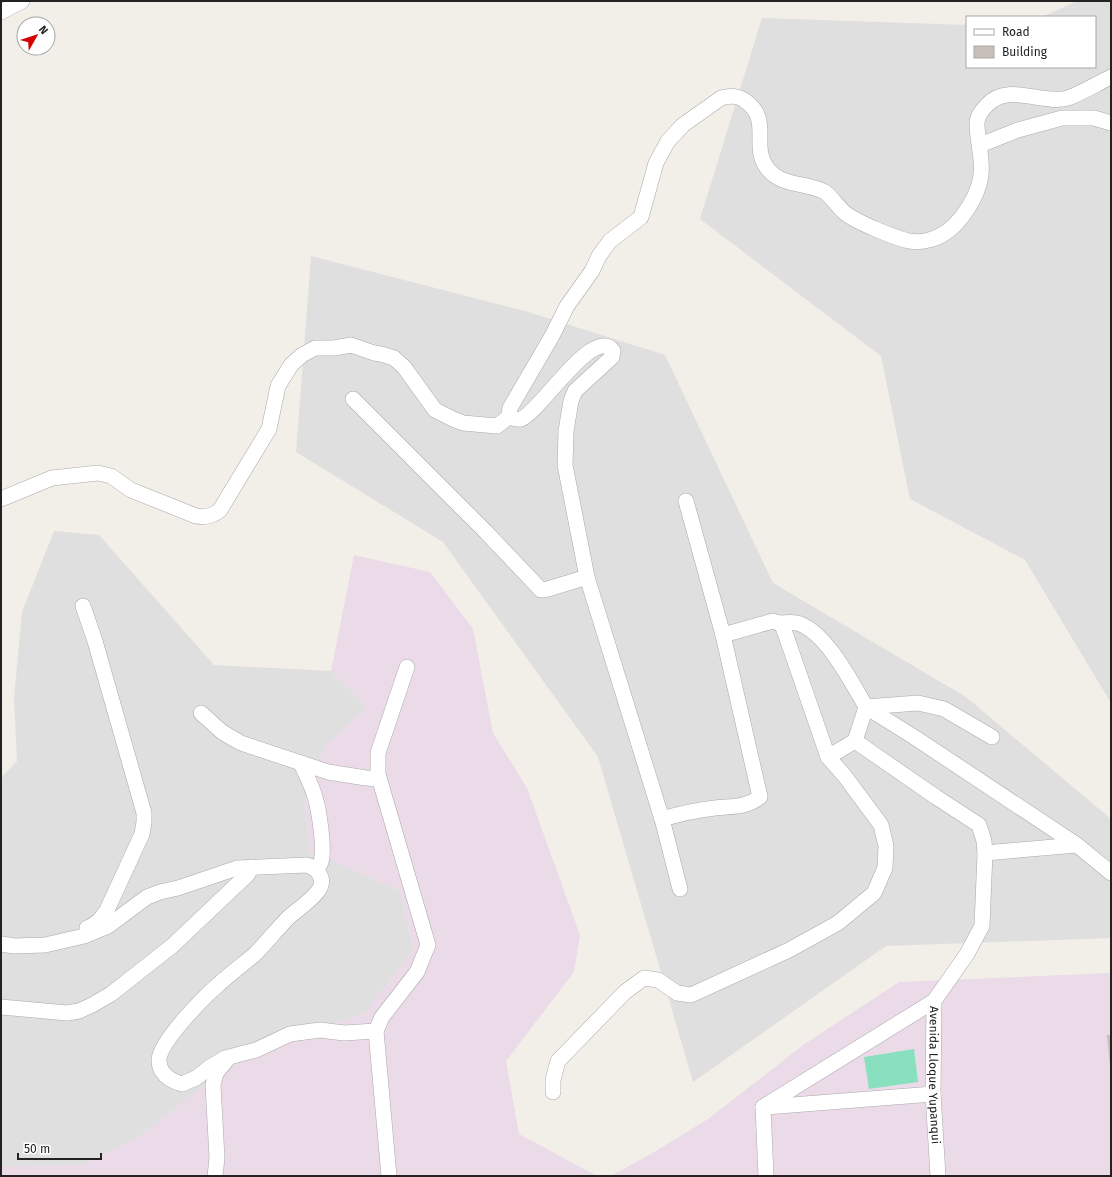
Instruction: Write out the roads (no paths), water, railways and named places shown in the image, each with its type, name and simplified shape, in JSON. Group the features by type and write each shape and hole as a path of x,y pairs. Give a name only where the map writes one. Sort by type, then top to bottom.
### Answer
{"street":[{"path":"1,12 22,1"},
{"path":"510,416 510,408 552,336 567,306 592,271 599,256 610,241 641,217 656,163 665,144 683,125 721,98 727,96 737,97 746,101 755,109 759,119 762,157 764,163 772,173 790,183 809,186 826,192 839,207 854,220 907,240 924,241 938,237 952,228 972,201 980,182 980,145 977,122 985,106 999,96 1015,94 1044,99 1068,98 1111,77"},
{"path":"980,145 1018,130 1062,118 1094,118 1111,123"},
{"path":"1,499 52,478 98,473 111,476 131,490 196,516 212,516 220,510 269,429 278,386 291,364 302,355 316,348 334,348 351,345 394,358 404,367 427,401 435,410 462,423 497,426 510,416"},
{"path":"510,416 519,420 525,417 587,352 601,346 612,349 614,354 612,357 575,391 571,401 566,431 566,465 587,577 662,820 680,889"},
{"path":"353,399 486,532 541,590 587,577"},
{"path":"662,820 682,813 716,808 738,807 753,802 760,797 723,635 686,501"},
{"path":"58,943 68,935 94,925 101,919 107,910 142,834 144,822 144,813 95,641 83,606"},
{"path":"723,635 773,621 779,623 800,623 814,632 833,652 866,707 1077,845 1111,872"},
{"path":"554,1092 553,1080 558,1061 625,992 640,980 644,978 658,980 677,993 691,995 789,950 838,923 874,893 885,868 886,846 881,825 844,775 828,757 782,627 779,623"},
{"path":"389,1176 376,1031 382,1017 416,972 428,946 379,778 378,753 407,668"},
{"path":"866,707 918,703 944,709 992,737"},
{"path":"828,757 855,741 866,707"},
{"path":"201,713 213,725 231,738 241,743 328,772 366,778 379,778"},
{"name":"Avenida Lloque Yupanqui","path":"855,741 979,825 984,841 985,853 982,926 968,954 934,1001 933,1094 938,1176"},
{"path":"301,763 316,798 319,815 323,849 319,866 316,869"},
{"path":"985,853 1077,845"},
{"path":"1,944 30,946 58,943 84,936 108,926 147,897 237,868 308,865 319,872 322,881 317,893 288,918 254,954 219,983 184,1020 172,1035 159,1058 161,1068 166,1077 182,1084 196,1078 219,1061 231,1056 256,1050 282,1037 299,1032 320,1030 344,1033 376,1031"},
{"path":"1,1007 67,1013 85,1008 98,1002 111,994 172,946 248,874 251,867"},
{"path":"763,1107 934,1001"},
{"path":"216,1176 217,1158 213,1085 216,1073 231,1056"},
{"path":"763,1107 933,1094"},
{"path":"763,1107 766,1176"}]}
